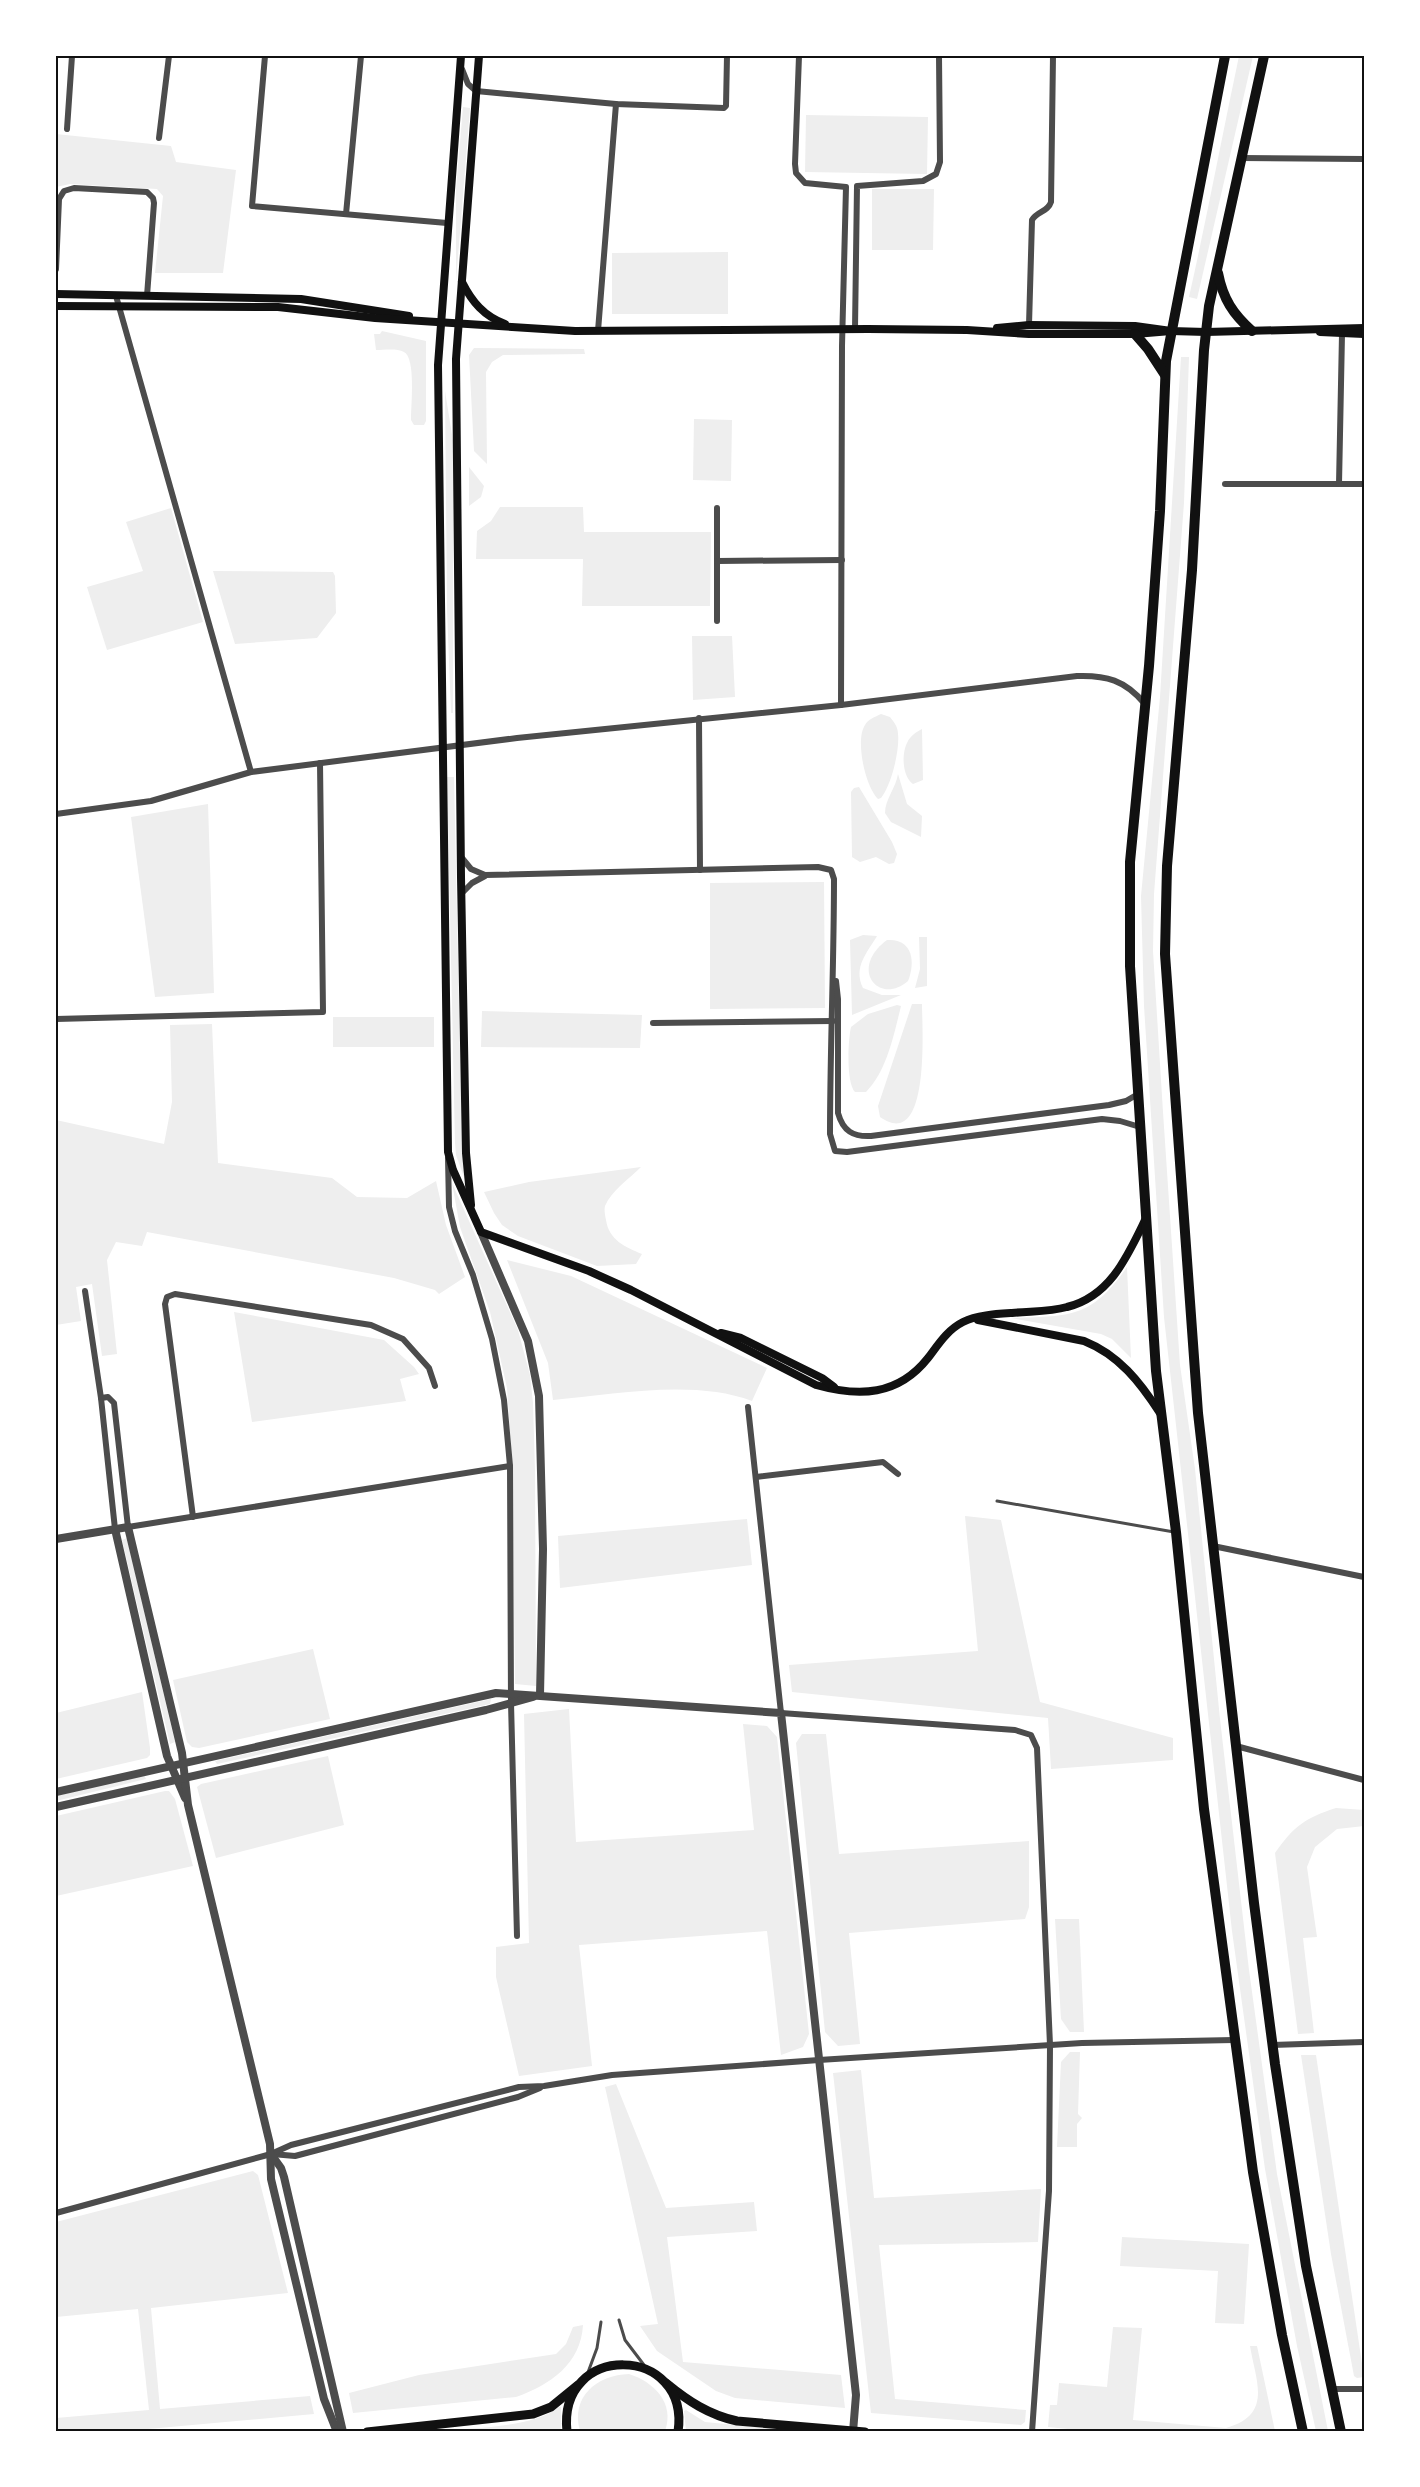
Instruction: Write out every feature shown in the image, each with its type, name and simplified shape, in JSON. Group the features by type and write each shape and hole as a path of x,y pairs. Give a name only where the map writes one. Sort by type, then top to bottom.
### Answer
{"highway":[{"path":"1224,56 1171,331 1165,376 1160,511 1130,862 1129,916 1156,1371 1176,1532 1204,1809 1253,2172 1282,2335 1303,2432"},
{"path":"1264,56 1217,268 1206,332 1192,570 1167,866 1165,954 1190,1331 1235,1746 1272,2045 1306,2266 1341,2432"},
{"path":"1217,268 1226,302 1232,312 1252,331"},
{"path":"1135,334 1148,349 1165,376"}],"main road":[{"path":"472,1211 466,1153 459,746 458,323 479,56"},
{"path":"461,59 439,322 438,365 448,1152 453,1170 481,1232 589,1271 714,1331 816,1385 842,1392 872,1391 902,1382 923,1364 950,1331 972,1318 1052,1310 1089,1299 1111,1280 1129,1253 1146,1218"},
{"path":"461,281 474,303 485,314 517,328"},
{"path":"56,294 301,299 375,309 439,322"},
{"path":"56,306 278,307 375,318 598,331 855,329 967,330 1029,334 1135,334 1171,331"},
{"path":"967,330 1029,325 1135,326 1171,331 1206,332 1365,328"},
{"path":"1302,330 1365,334"},
{"path":"972,1318 1084,1341 1100,1347 1126,1368 1162,1416"},
{"path":"714,1331 741,1338 783,1354 842,1392"},
{"path":"770,1362 783,1354"},
{"path":"367,2432 533,2414 551,2407 586,2376 609,2365 622,2364 647,2369 697,2406 722,2418 866,2432"},
{"path":"666,2383 677,2405 678,2432"},
{"path":"567,2432 566,2412 578,2385"}],"street":[{"path":"67,129 72,56"},
{"path":"159,138 169,56"},
{"path":"265,56 252,206 447,223"},
{"path":"346,214 361,56"},
{"path":"461,59 468,84 476,91 616,104 726,106 727,56"},
{"path":"799,56 796,172 806,183 846,187 841,705"},
{"path":"855,329 857,186 923,181 936,174 940,162 939,56"},
{"path":"1029,325 1032,220 1036,214 1047,209 1051,202 1053,56"},
{"path":"598,331 616,104"},
{"path":"1241,158 1365,159"},
{"path":"56,269 59,199 64,191 74,188 147,192 153,198 147,296"},
{"path":"845,272 856,272"},
{"path":"116,296 251,772"},
{"path":"1339,484 1342,334"},
{"path":"1225,484 1365,484"},
{"path":"717,508 717,621"},
{"path":"717,561 842,560"},
{"path":"56,814 151,801 251,772 699,718 841,705 1077,676 1099,675 1119,681 1136,693 1145,704"},
{"path":"699,718 699,870"},
{"path":"56,1019 323,1012 320,763"},
{"path":"461,857 471,869 485,876"},
{"path":"462,893 472,883 485,876 818,867 831,870 834,879 834,1021 830,1134 835,1151 847,1152 1077,1122 1112,1120 1141,1127"},
{"path":"834,1021 838,1113 848,1132 854,1135 871,1136 1115,1104 1139,1094"},
{"path":"653,1023 834,1021"},
{"path":"1076,1109 1077,1122"},
{"path":"448,1152 449,1207 455,1231 473,1275 495,1349 504,1400 510,1466 510,1693 517,1936"},
{"path":"481,1232 528,1341 539,1396 543,1548 540,1695"},
{"path":"85,1291 101,1398 115,1529 150,1687 171,1765 181,1777"},
{"path":"193,1517 165,1304 167,1297 175,1294 371,1325 403,1340 429,1368 435,1386"},
{"path":"101,1398 108,1397 114,1403 128,1527 183,1763 181,1777 271,2154 271,2180 324,2399 337,2432"},
{"path":"748,1407 856,2395 853,2431"},
{"path":"756,1478 884,1462 898,1474"},
{"path":"56,1539 510,1466"},
{"path":"1213,1546 1365,1577"},
{"path":"56,1792 496,1693 1015,1731 1031,1735 1037,1748 1050,2045 1047,2234 1032,2432"},
{"path":"56,1807 540,1695"},
{"path":"1235,1746 1365,1780"},
{"path":"56,2212 271,2154 291,2145 519,2087 544,2086 612,2075 819,2060 1050,2045 1234,2040"},
{"path":"1272,2045 1365,2042"},
{"path":"271,2154 295,2156 518,2097 544,2086"},
{"path":"271,2154 281,2168 284,2177 337,2396 343,2432"},
{"path":"1331,2389 1365,2389"}],"lane":[{"path":"997,1501 1176,1532"},
{"path":"619,2320 631,2350 647,2369"},
{"path":"586,2376 597,2348 601,2322"}],"shaded area":[{"path":"1239,56 1253,56 1197,299 1189,297"},
{"path":"463,107 470,108 456,282 456,189"},
{"path":"806,115 928,117 927,174 805,172"},
{"path":"56,134 171,146 176,162 236,170 223,273 155,273 163,196 157,189 70,184 56,187"},
{"path":"872,189 934,189 933,250 872,250"},
{"path":"728,252 728,314 612,314 612,253"},
{"path":"382,331 426,341 426,421 424,425 414,425 411,420 411,372 408,356 398,350 376,350 374,334 380,334"},
{"path":"474,348 584,349 585,354 503,355 492,362 486,372 487,464 474,451 469,355"},
{"path":"1181,357 1189,357 1184,503 1154,894 1153,951 1180,1365 1195,1469 1220,1719 1249,1970 1277,2174 1328,2431 1316,2431 1297,2346 1265,2169 1232,1931 1164,1317 1144,1006 1141,896 1160,697"},
{"path":"445,391 453,441 453,713 451,713 447,609"},
{"path":"694,419 732,420 731,481 693,480"},
{"path":"469,467 484,486 481,497 469,506"},
{"path":"500,507 583,507 584,532 711,532 710,606 582,606 583,559 476,559 477,531 491,521"},
{"path":"171,508 203,622 107,650 87,587 143,571 126,522"},
{"path":"213,571 333,572 336,613 317,638 235,644"},
{"path":"692,636 732,636 735,697 693,700"},
{"path":"881,714 890,717 894,723 898,741 891,777 885,792 878,799 873,793 866,774 861,741 866,723"},
{"path":"922,729 923,780 913,784 906,775 904,755 910,738"},
{"path":"898,774 907,804 922,816 921,837 891,822 885,813"},
{"path":"447,777 454,777 462,1145 465,1180 456,1155 455,1143"},
{"path":"859,787 892,842 897,854 894,863 889,864 876,857 860,862 852,857 851,792 854,788"},
{"path":"208,804 214,993 155,997 131,817"},
{"path":"824,882 825,1008 710,1009 710,883"},
{"path":"863,935 877,936 860,967 860,980 863,988 882,995 901,995 852,1015 850,940"},
{"path":"919,937 927,937 927,986 915,988 920,969"},
{"path":"887,940 902,943 910,952 912,966 908,981 897,988 878,987 872,981 869,972 870,962 876,951"},
{"path":"912,1004 922,1004 923,1036 920,1082 916,1103 908,1118 896,1123 880,1117 878,1106"},
{"path":"897,1005 901,1006 896,1028 879,1074 866,1092 855,1092 849,1071 851,1027 868,1014"},
{"path":"482,1011 642,1015 640,1048 481,1047"},
{"path":"333,1017 434,1017 434,1047 333,1047"},
{"path":"212,1024 218,1163 332,1178 357,1197 407,1198 436,1181 446,1225 465,1277 439,1294 435,1290 394,1278 147,1232 142,1246 116,1242 107,1260 117,1354 102,1356 92,1284 76,1287 81,1321 56,1325 56,1120 164,1144 172,1102 170,1025"},
{"path":"641,1167 621,1185 605,1206 605,1216 610,1233 624,1245 642,1254 636,1264 597,1266 518,1236 502,1225 484,1192 529,1182"},
{"path":"452,1183 518,1330 530,1375 535,1470 536,1686 515,1684 512,1462 507,1388 490,1312 460,1227"},
{"path":"507,1260 571,1276 767,1368 752,1401 730,1394 680,1389 553,1400 548,1363"},
{"path":"1127,1267 1131,1358 1112,1339 1101,1334 1011,1318 1064,1315 1078,1311 1102,1297"},
{"path":"234,1312 384,1340 419,1374 400,1379 406,1401 252,1422"},
{"path":"965,1516 1001,1520 1040,1702 1173,1738 1173,1760 1051,1769 1048,1718 792,1692 789,1665 978,1651"},
{"path":"747,1519 752,1565 560,1588 558,1536"},
{"path":"127,1538 175,1742 170,1744 122,1540"},
{"path":"313,1649 330,1719 199,1748 192,1747 187,1742 173,1680"},
{"path":"142,1692 150,1755 147,1758 56,1779 56,1713"},
{"path":"491,1699 490,1704 217,1764 215,1761"},
{"path":"569,1709 576,1842 754,1830 743,1724 767,1726 777,1737 809,2034 803,2047 781,2055 767,1931 579,1945 592,2066 519,2076 496,1977 496,1947 529,1943 524,1714"},
{"path":"802,1734 826,1734 839,1854 1029,1841 1029,1907 1025,1919 849,1933 860,2044 838,2046 825,2032 796,1743"},
{"path":"328,1756 344,1825 216,1858 197,1787 201,1784"},
{"path":"144,1775 146,1779 56,1801 56,1796"},
{"path":"169,1791 175,1799 193,1866 56,1896 56,1816"},
{"path":"1336,1808 1364,1810 1364,1826 1337,1829 1315,1847 1307,1867 1317,1937 1303,1938 1314,2033 1298,2034 1275,1853 1301,1824 1316,1815"},
{"path":"1055,1919 1079,1919 1084,2032 1070,2032 1061,2019"},
{"path":"1070,2052 1080,2052 1078,2114 1082,2118 1077,2124 1077,2147 1057,2147 1061,2062"},
{"path":"1301,2055 1316,2055 1364,2377 1354,2376 1331,2254"},
{"path":"861,2070 874,2198 1041,2189 1038,2242 879,2245 895,2399 1026,2410 1025,2422 1021,2425 871,2413 833,2073"},
{"path":"616,2084 666,2208 754,2202 757,2231 667,2237 683,2362 841,2375 845,2408 735,2398 716,2391 657,2351 640,2326 658,2324 605,2087"},
{"path":"253,2171 258,2175 288,2293 151,2308 160,2409 310,2396 314,2414 126,2431 56,2431 56,2418 149,2410 138,2309 56,2317 56,2222"},
{"path":"1122,2237 1249,2244 1244,2324 1215,2323 1218,2271 1120,2266"},
{"path":"583,2325 576,2351 562,2371 541,2386 516,2397 353,2413 349,2393 419,2375 556,2354 566,2344 573,2327"},
{"path":"1113,2327 1142,2328 1133,2420 1226,2428 1241,2422 1256,2406 1257,2384 1250,2346 1257,2346 1275,2431 1098,2432 1048,2427 1050,2405 1057,2405 1059,2383 1107,2387"},
{"path":"629,2374 647,2382 660,2395 667,2411 665,2431 580,2431 579,2408 589,2390 606,2379"},
{"path":"561,2407 561,2431 526,2429 439,2431 518,2423 548,2414"},
{"path":"686,2410 705,2422 799,2431 686,2431 684,2411"}]}
